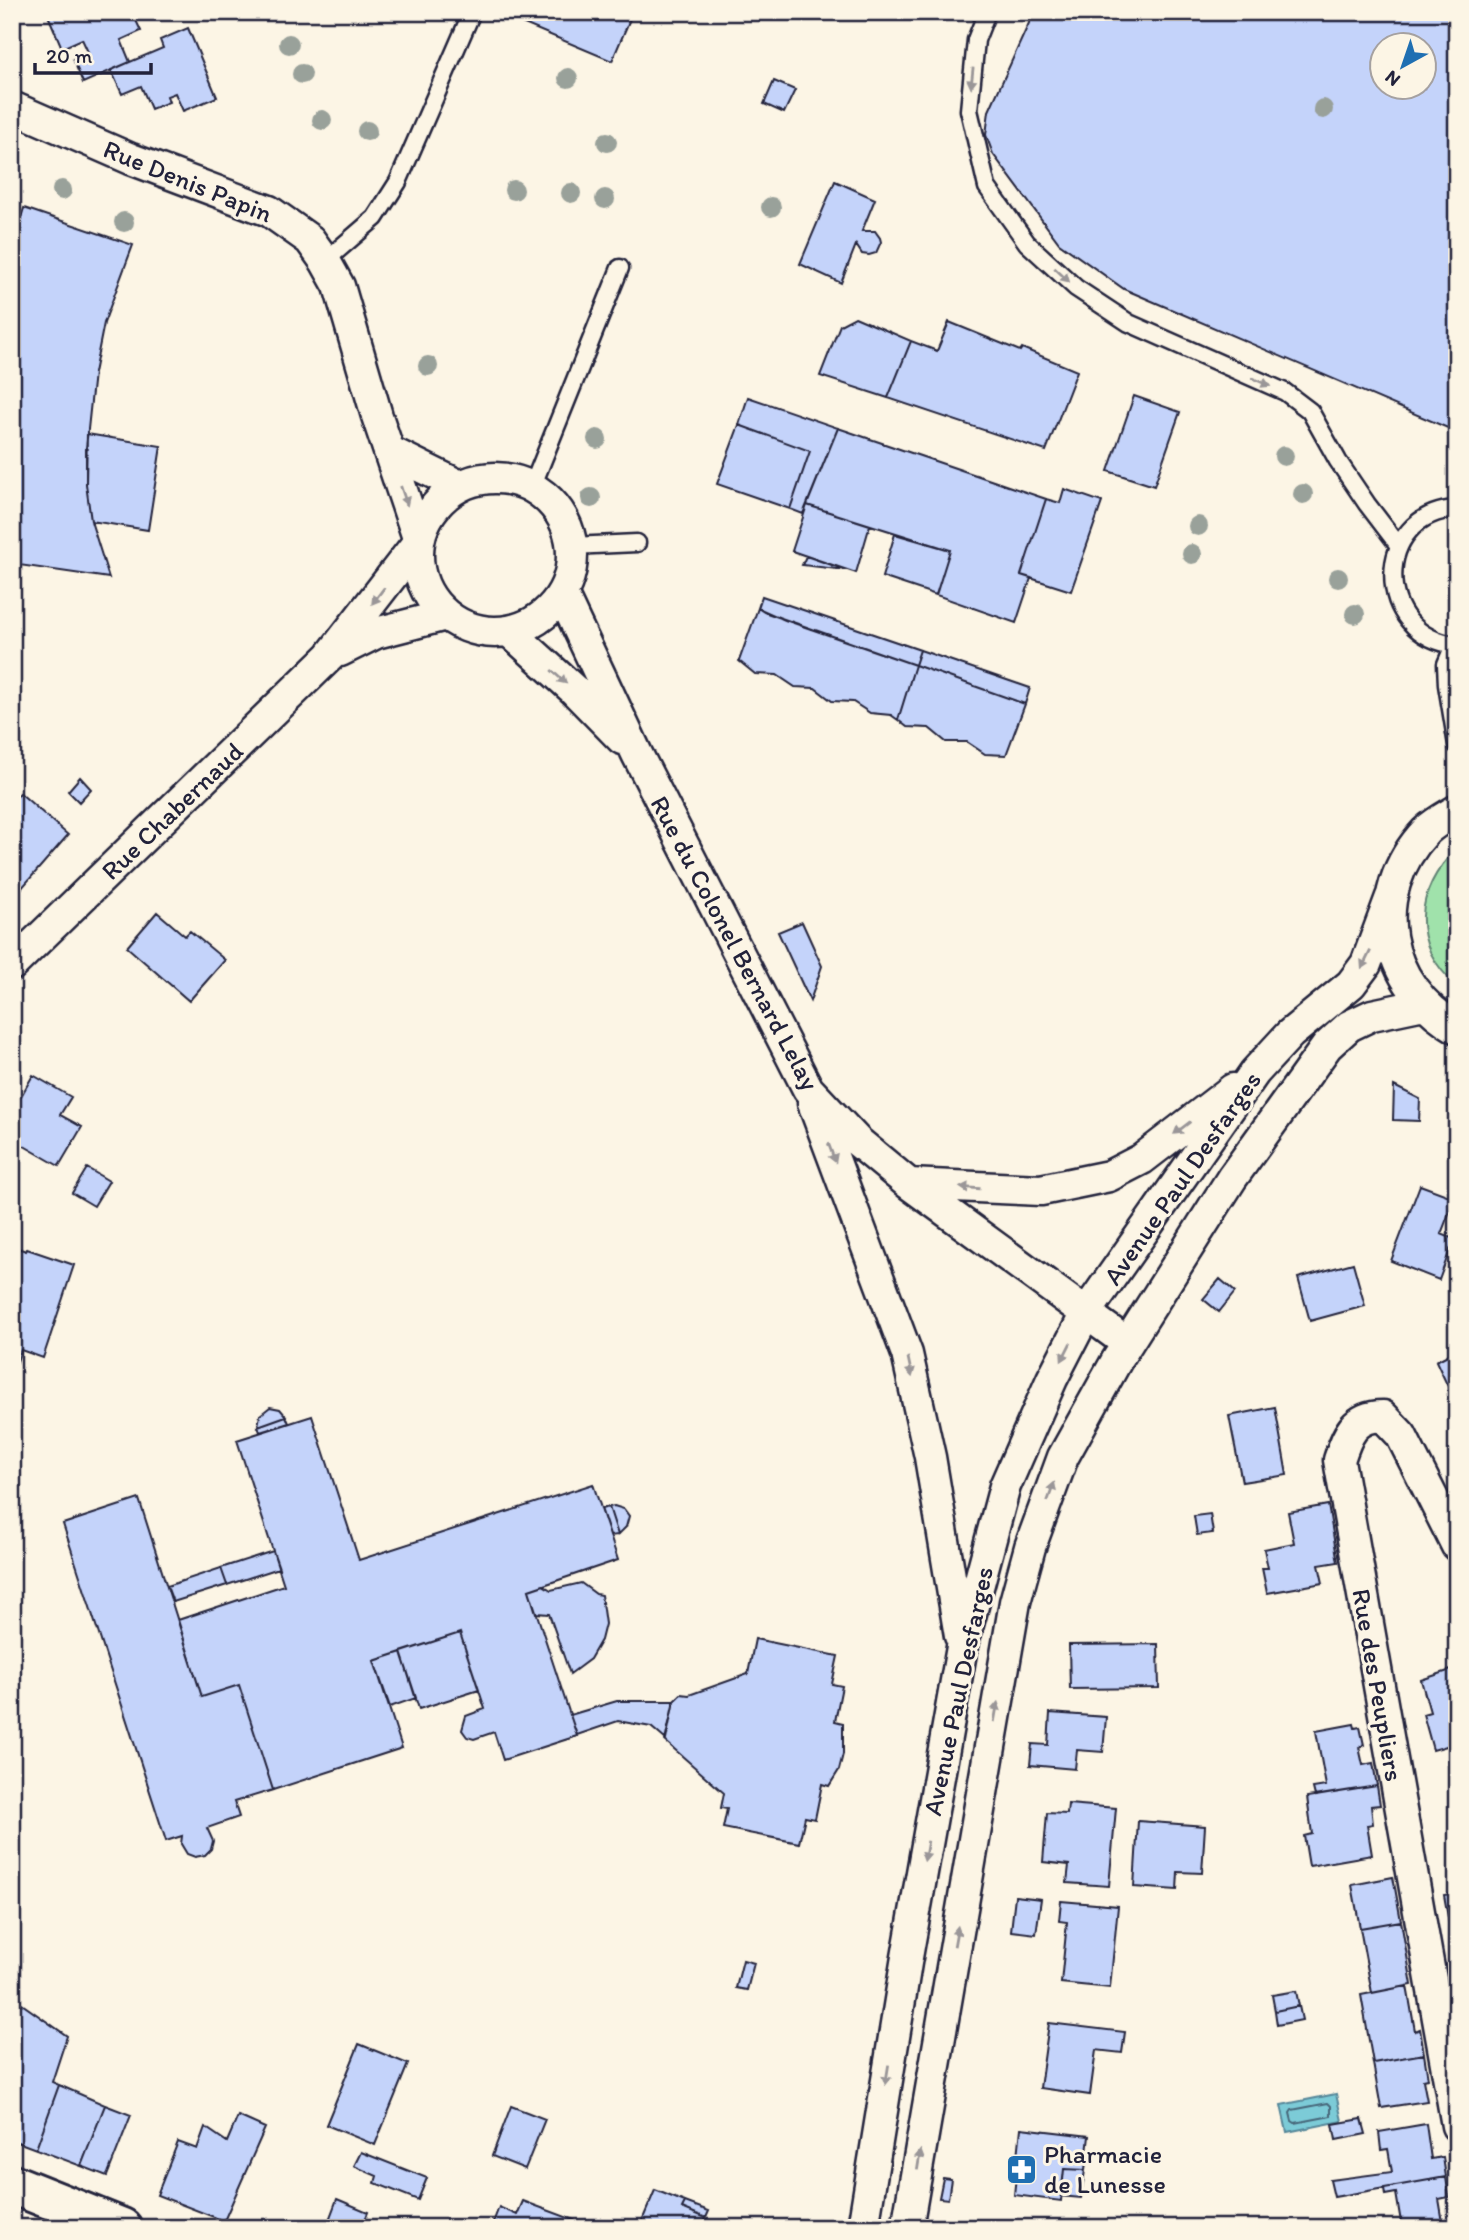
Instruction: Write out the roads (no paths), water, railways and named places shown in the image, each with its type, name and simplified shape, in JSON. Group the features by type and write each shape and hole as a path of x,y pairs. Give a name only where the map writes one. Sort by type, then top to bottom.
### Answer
{"main road":[{"path":"12,2185 98,2223"}],"street":[{"name":"Rue Denis Papin","path":"12,107 131,159 269,211 310,240 339,286 419,541"},
{"path":"389,451 460,486"},
{"path":"330,656 419,541 427,519 441,500 460,486 484,479 509,479 532,487 551,502 565,522 572,546 571,571 562,594 548,611 530,624 509,631 486,632 465,626 446,615 432,598 421,579 419,541"},
{"name":"Rue du Colonel Bernard Lelay","path":"562,594 637,754 808,1089 857,1142 909,1184 1127,1343"},
{"path":"330,656 376,633 446,615"},
{"path":"509,631 573,689 637,754"},
{"name":"Rue Chabernaud","path":"12,965 330,656"},
{"path":"1457,810 1427,830 1403,861 1391,897 1390,936 1401,973 1424,1004 1457,1028"},
{"name":"Avenue Paul Desfarges","path":"863,2228 906,1963 962,1647 1005,1486 1052,1379 1086,1313 1255,1072 1290,1034 1351,984 1366,964 1391,897"},
{"name":"Avenue Paul Desfarges","path":"907,2228 1015,1602 1030,1547 1063,1457 1127,1343 1232,1178 1326,1046 1349,1026 1371,1015 1424,1004"},
{"path":"909,1184 1041,1190 1109,1176 1142,1159 1255,1072"},
{"path":"808,1089 907,1354 930,1457 962,1647"},
{"name":"Rue des Peupliers","path":"1457,1546 1401,1435 1383,1416 1367,1416 1355,1426 1345,1441 1339,1460 1457,2126"}],"lane":[{"path":"325,261 375,218 398,182 472,12"},
{"path":"987,12 976,40 969,110 987,187 1027,243 1076,288 1129,323 1285,392 1310,411 1338,461 1399,546"},
{"path":"532,487 620,268"},
{"path":"1457,509 1432,514 1412,527 1399,546 1392,567 1393,590 1400,610 1414,627 1432,639 1455,645 1446,664 1457,745"},
{"path":"572,546 637,543"}],"water":[{"path":"1336,2094 1342,2121 1287,2132 1281,2105"}],"place":[{"name":"Pharmacie de Lunesse","path":"1021,2169"}]}
